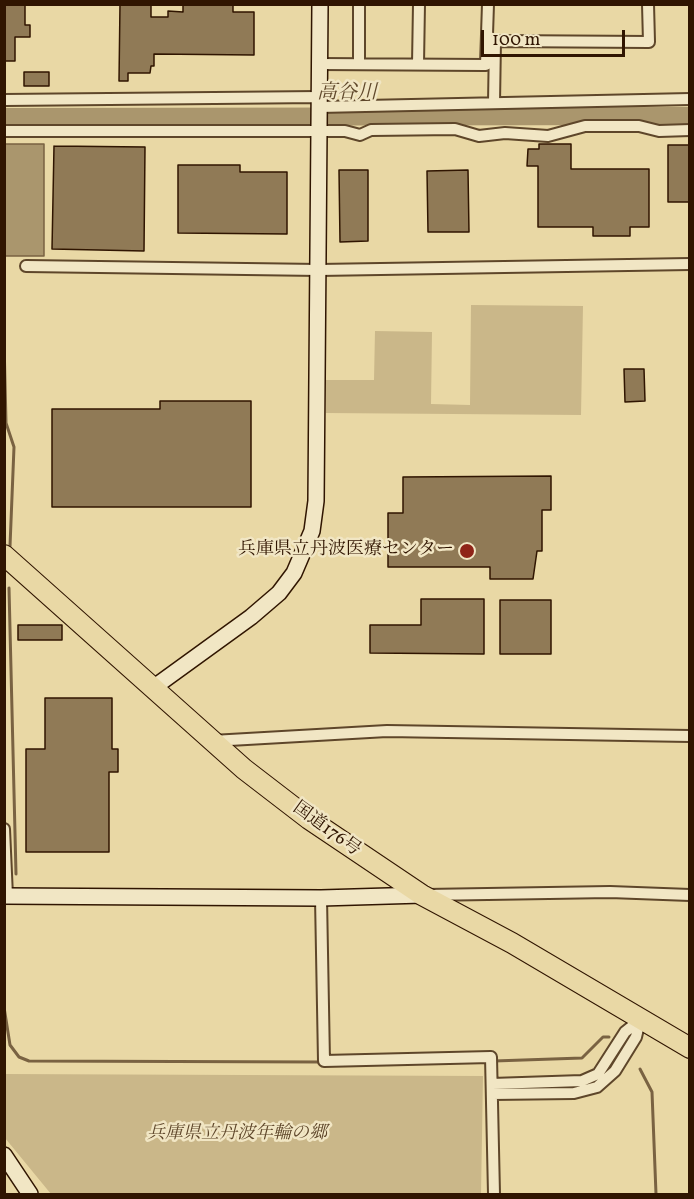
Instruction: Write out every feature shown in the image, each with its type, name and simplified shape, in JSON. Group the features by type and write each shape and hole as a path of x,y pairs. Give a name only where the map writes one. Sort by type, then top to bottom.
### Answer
{"highway":[{"name":"国道176号","path":"5,555 212,741 309,819 422,895 512,944 690,1048"}],"street":[{"path":"153,688 251,617 279,593 294,573 312,531 316,501 320,4"},
{"path":"359,4 359,64"},
{"path":"418,64 419,4"},
{"path":"320,64 486,64 488,4"},
{"path":"494,103 495,41 649,42 648,4"},
{"path":"4,100 494,103 690,99"},
{"path":"4,131 319,128 360,135 371,130 455,129 479,136 505,133 548,136 585,126 639,126 659,131 690,130"},
{"path":"26,266 319,270 690,264"},
{"path":"212,741 387,731 690,736"},
{"path":"4,829 6,896 321,898 496,892 690,895"},
{"path":"321,898 324,1061 491,1057 494,1194"},
{"path":"492,1089 582,1081 598,1074 626,1032 640,1020"},
{"path":"4,1155 30,1194"}],"green space":[{"path":"471,305 583,306 581,415 326,413 326,380 374,380 375,331 432,332 431,404 470,405"},
{"name":"兵庫県立丹波年輪の郷","path":"4,1074 483,1076 481,1194 51,1194 5,1138"}],"shaded area":[{"path":"5,144 44,144 44,256 5,256"}],"building":[{"path":"4,4 25,4 25,25 30,25 30,37 15,37 15,61 4,61"},
{"path":"120,4 151,4 151,17 168,17 168,11 183,12 183,4 233,4 233,12 254,12 254,55 154,54 154,66 151,66 150,73 128,73 128,81 119,81"},
{"path":"24,72 49,72 49,86 24,86"},
{"path":"539,144 571,144 571,169 649,169 649,227 630,227 630,236 593,236 593,227 538,227 538,166 527,166 528,149 539,149"},
{"path":"668,145 690,145 690,202 668,202"},
{"path":"54,146 145,147 144,251 52,249"},
{"path":"178,165 240,165 240,172 287,172 287,234 178,233"},
{"path":"339,170 368,170 368,241 340,242"},
{"path":"468,170 469,232 428,232 427,171"},
{"path":"624,369 644,369 645,401 625,402"},
{"path":"160,401 251,401 251,507 52,507 52,409 160,409"},
{"path":"551,476 551,510 542,510 542,551 537,551 533,579 490,579 490,567 388,567 388,513 403,513 403,477"},
{"path":"421,599 484,599 484,654 370,653 370,625 421,625"},
{"path":"500,600 551,600 551,654 500,654"},
{"path":"18,625 62,625 62,640 18,640"},
{"path":"45,698 112,698 112,749 118,749 118,772 109,772 109,852 26,852 26,749 45,749"}],"waterway":[{"name":"高谷川","path":"4,117 690,116"},
{"path":"4,341 6,423 14,447 10,546"},
{"path":"9,588 16,874"},
{"path":"4,1007 10,1045 19,1057 29,1061 322,1062"},
{"path":"494,1061 582,1058 603,1037 609,1037"},
{"path":"640,1069 652,1092 656,1194"}],"place":[{"name":"兵庫県立丹波医療センター","path":"467,551"}]}
